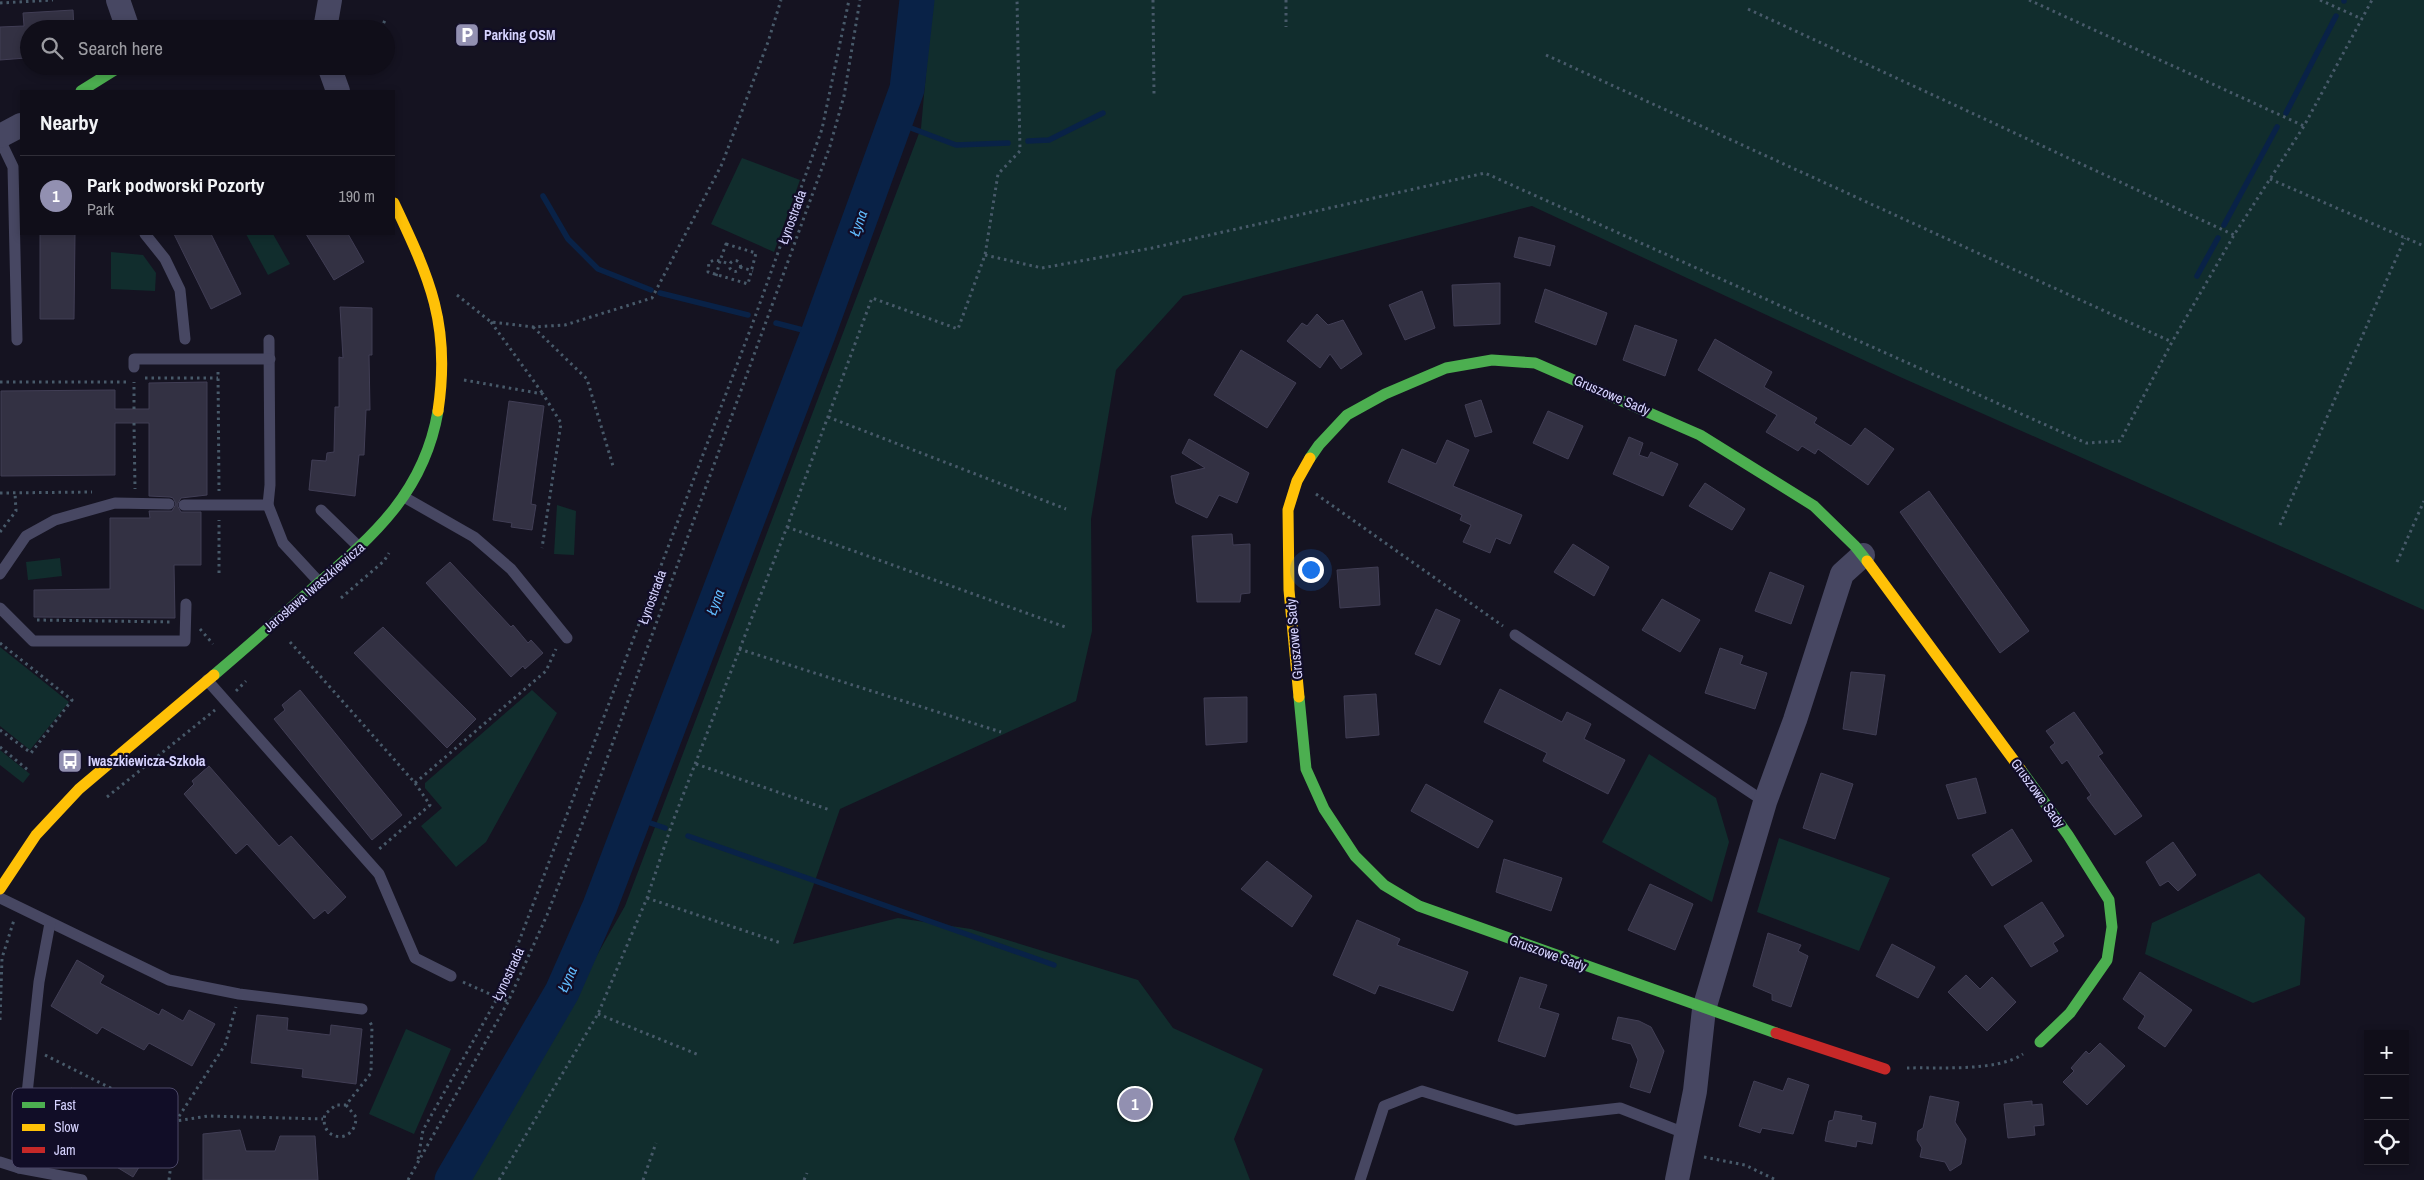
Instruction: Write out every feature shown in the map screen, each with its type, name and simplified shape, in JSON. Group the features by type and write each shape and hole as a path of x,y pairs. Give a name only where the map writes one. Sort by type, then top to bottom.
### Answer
{"street":[{"path":"118,0 125,20"},
{"path":"327,20 330,0"},
{"path":"83,90 107,75"},
{"path":"332,75 338,90"},
{"path":"0,136 20,126"},
{"name":"Jarosława Iwaszkiewicza","path":"0,889 15,860 42,824 76,790 360,548 390,517 419,472 430,441 442,383 442,351 438,309 425,267 395,205"},
{"name":"Gruszowe Sady","path":"1885,1069 1704,1009 1419,906 1384,885 1355,856 1324,809 1306,769 1289,590 1287,542 1288,510 1298,481 1318,445 1347,415 1385,394 1446,368 1492,360 1535,363 1700,434 1814,506 1863,555 2068,835 2109,900 2112,927 2107,960 2070,1013 2040,1042"},
{"path":"1677,1180 1695,1092 1704,1009 1764,802 1795,720 1842,574 1863,555"}],"lane":[{"path":"0,140 13,167 17,340"},
{"path":"146,235 166,259 180,290 185,339"},
{"path":"270,340 270,485 268,505 283,543 320,583"},
{"path":"134,376 134,359 270,359"},
{"path":"404,497 474,537 511,569 567,638"},
{"path":"0,574 26,536 55,520 115,503 169,504"},
{"path":"184,504 268,505"},
{"path":"321,510 360,548"},
{"path":"0,608 33,641 185,641 186,604"},
{"path":"1516,635 1764,802"},
{"path":"207,680 379,874 415,958 451,976"},
{"path":"0,898 17,908 169,980 239,994 362,1009"},
{"path":"27,1088 39,982 50,923"},
{"path":"1360,1180 1384,1106 1422,1092 1516,1120 1620,1108 1685,1144"},
{"path":"0,1162 12,1166"},
{"path":"19,1168 82,1180"}],"path":[{"path":"0,3 52,0"},
{"path":"490,322 533,327 565,324 652,298 722,164 781,0"},
{"path":"418,1162 423,1130 498,997 751,326 822,129 849,0"},
{"name":"Łynostrada","path":"408,1180 508,1002 547,915 601,775 826,155 844,96 860,0"},
{"path":"499,1180 598,1014 647,898 670,828 787,527 872,298 958,329 985,255 998,174 1020,151 1017,0"},
{"path":"1153,0 1154,94"},
{"path":"1286,0 1286,27"},
{"path":"2029,0 2304,126"},
{"path":"2320,0 2362,20"},
{"path":"985,255 1042,268 1152,248 1485,173 2086,443 2120,441 2172,342 2234,235 2304,126 2372,0"},
{"path":"1748,9 2234,235"},
{"path":"1546,55 2172,342"},
{"path":"2270,179 2424,246"},
{"path":"2280,525 2405,238"},
{"path":"716,276 720,261 726,244 754,251 757,256 748,284 716,276 708,272 709,262 715,260 720,261 730,264"},
{"path":"730,264 735,260 740,264 740,267 752,271"},
{"path":"730,264 733,271 730,280"},
{"path":"733,271 740,267"},
{"path":"454,292 490,322 543,394 561,424 542,548"},
{"path":"533,327 587,379 613,466"},
{"path":"218,369 219,495"},
{"path":"134,376 134,409"},
{"path":"0,382 134,376 218,378"},
{"path":"464,380 543,394"},
{"path":"828,417 1066,509"},
{"path":"134,424 135,492 142,492"},
{"path":"1298,481 1516,635"},
{"path":"0,492 95,492"},
{"path":"0,532 16,511 15,493"},
{"path":"2398,562 2424,502"},
{"path":"219,518 219,573"},
{"path":"787,527 1068,628"},
{"path":"37,620 186,622"},
{"path":"290,642 414,783 430,805 366,860"},
{"path":"0,643 72,700 31,753 0,730"},
{"path":"414,783 546,670 557,646"},
{"path":"739,649 1001,732"},
{"path":"100,802 218,708"},
{"path":"0,747 28,770"},
{"path":"696,764 830,810"},
{"path":"647,898 781,943"},
{"path":"0,1020 2,958 17,908"},
{"path":"451,976 508,1002"},
{"path":"178,1119 225,1045 239,994"},
{"path":"346,1106 371,1073 372,1026 362,1009"},
{"path":"598,1014 699,1055"},
{"path":"1885,1069 1978,1067 2014,1060 2040,1042"},
{"path":"31,1048 109,1088"},
{"path":"341,1104 346,1106 354,1112 356,1123 351,1133 341,1137 330,1134 324,1125 323,1119 331,1106 341,1104"},
{"path":"178,1122 208,1116 323,1119"},
{"path":"643,1180 656,1143"},
{"path":"1685,1144 1745,1165 1776,1180"},
{"path":"804,1180 808,1172"}],"green space":[{"path":"928,0 2424,0 2424,610 1898,376 1532,206 1183,296 1116,370 1091,519 1092,631 1076,701 840,809 793,944 898,918 971,929 1138,980 1173,1028 1263,1069 1234,1139 1250,1180 469,1180 625,906 921,128 928,51"},
{"path":"742,158 800,180 774,252 711,224"},
{"path":"247,235 274,235 290,264 268,275"},
{"path":"111,252 143,255 156,273 155,291 111,289"},
{"path":"557,505 576,511 574,555 554,554"},
{"path":"60,558 62,576 28,580 26,562"},
{"path":"0,647 69,702 30,750 0,726"},
{"path":"532,690 557,713 486,842 456,867 421,826 442,808 425,788 425,783"},
{"path":"0,750 30,774 23,783 0,765"},
{"path":"1649,754 1716,798 1729,842 1712,902 1602,842"},
{"path":"1779,838 1890,878 1859,951 1757,912"},
{"path":"2259,873 2305,918 2300,985 2253,1003 2145,954 2152,923"},
{"path":"406,1029 451,1049 414,1134 369,1114"}],"building":[{"path":"73,10 74,20 24,20 23,13"},
{"path":"20,26 20,58 0,60 0,27"},
{"path":"40,235 75,235 74,319 40,319"},
{"path":"174,235 212,235 241,294 211,309"},
{"path":"307,235 349,235 364,262 334,280"},
{"path":"1519,237 1555,246 1550,266 1514,257"},
{"path":"1500,283 1500,324 1454,326 1452,285"},
{"path":"1545,289 1607,313 1596,345 1535,322"},
{"path":"1422,291 1435,328 1405,340 1389,305"},
{"path":"340,307 372,308 372,355 369,355 370,410 366,410 364,455 359,455 355,496 309,490 312,460 326,461 327,453 334,452 335,407 339,407 339,357 343,358"},
{"path":"1317,314 1328,325 1343,320 1362,354 1341,369 1330,354 1320,368 1287,341 1302,323 1307,326"},
{"path":"1635,325 1677,340 1665,376 1623,360"},
{"path":"1715,339 1772,372 1764,387 1817,418 1814,423 1851,446 1865,428 1894,449 1868,485 1818,449 1815,454 1802,446 1798,451 1766,432 1777,415 1698,370"},
{"path":"1241,350 1296,383 1267,428 1214,395"},
{"path":"207,382 207,495 181,498 177,505 181,512 201,512 201,565 174,565 175,618 34,617 34,590 110,589 110,518 150,518 149,511 172,511 176,504 173,498 170,497 149,496 149,423 115,423 115,475 1,476 1,391 115,390 115,409 149,409 149,383"},
{"path":"1481,400 1492,432 1475,437 1465,405"},
{"path":"509,401 544,406 531,504 536,505 532,530 511,527 512,523 493,520"},
{"path":"1548,411 1583,426 1568,459 1533,443"},
{"path":"1629,437 1643,443 1639,455 1648,458 1651,452 1678,464 1663,496 1613,474"},
{"path":"1189,439 1249,473 1237,503 1219,495 1207,518 1176,503 1174,495 1171,476 1205,468 1182,453"},
{"path":"1447,440 1469,450 1453,486 1522,515 1510,544 1496,538 1490,553 1463,542 1471,525 1460,520 1462,515 1388,482 1402,449 1436,464"},
{"path":"1705,483 1745,509 1732,530 1689,506"},
{"path":"1929,491 2029,631 2000,653 1900,512"},
{"path":"1232,534 1233,545 1250,544 1250,593 1241,594 1240,602 1197,602 1192,536"},
{"path":"1573,544 1609,567 1594,596 1554,572"},
{"path":"450,562 511,627 513,625 528,643 531,640 543,653 525,669 523,666 511,677 426,583"},
{"path":"1378,567 1380,605 1340,608 1337,570"},
{"path":"1770,572 1804,586 1791,624 1755,611"},
{"path":"1662,599 1700,620 1680,652 1642,630"},
{"path":"1436,609 1460,620 1440,665 1415,654"},
{"path":"383,627 476,719 447,748 354,653"},
{"path":"1720,648 1743,656 1740,664 1767,673 1755,709 1705,693"},
{"path":"1851,672 1885,675 1876,735 1843,729"},
{"path":"1500,689 1562,722 1567,712 1591,724 1584,739 1625,760 1608,794 1543,761 1547,753 1484,722"},
{"path":"300,690 402,815 372,840 274,719 285,710 282,705"},
{"path":"1376,694 1379,735 1346,738 1344,696"},
{"path":"1247,697 1247,742 1206,745 1204,698"},
{"path":"2074,712 2103,753 2098,756 2142,816 2115,835 2087,798 2091,795 2067,760 2062,764 2050,747 2055,743 2046,731"},
{"path":"209,766 279,846 291,836 346,897 328,914 325,910 314,919 247,844 236,854 184,794 194,784 192,781"},
{"path":"1821,773 1853,784 1835,839 1803,828"},
{"path":"1976,778 1986,813 1958,819 1946,785"},
{"path":"1426,784 1493,821 1478,848 1411,811"},
{"path":"2012,829 2032,861 1992,886 1972,855"},
{"path":"2173,842 2196,875 2178,891 2168,881 2160,886 2146,862"},
{"path":"1504,859 1562,878 1551,911 1496,892"},
{"path":"1267,861 1312,896 1292,927 1241,889"},
{"path":"1650,884 1693,904 1675,950 1628,930"},
{"path":"2042,902 2064,936 2053,943 2058,951 2031,967 2004,926"},
{"path":"1357,920 1400,939 1397,945 1468,972 1453,1011 1379,985 1375,994 1333,975"},
{"path":"1768,933 1801,945 1798,951 1808,956 1791,1007 1772,1000 1772,994 1753,986"},
{"path":"1892,944 1935,967 1918,998 1876,976"},
{"path":"77,960 104,976 100,983 159,1015 162,1009 183,1021 189,1010 215,1024 192,1066 149,1043 144,1050 102,1027 97,1034 51,1006"},
{"path":"2140,972 2192,1010 2165,1047 2138,1028 2145,1016 2123,999"},
{"path":"1966,975 1980,989 1992,977 2016,1002 1987,1031 1948,992"},
{"path":"1520,977 1547,985 1539,1008 1559,1014 1545,1057 1498,1041"},
{"path":"257,1015 288,1018 287,1030 330,1035 331,1025 362,1029 356,1084 302,1077 303,1069 251,1063"},
{"path":"1618,1017 1639,1021 1651,1027 1664,1051 1650,1093 1630,1087 1638,1060 1631,1044 1612,1039"},
{"path":"2100,1043 2125,1066 2087,1105 2063,1082 2074,1071 2071,1068 2086,1051 2089,1054"},
{"path":"1788,1078 1809,1085 1793,1134 1762,1128 1760,1133 1739,1126 1754,1081 1783,1091"},
{"path":"1930,1096 1959,1102 1955,1122 1966,1139 1961,1164 1950,1171 1945,1162 1920,1157 1922,1148 1917,1140 1918,1131 1923,1128"},
{"path":"2032,1101 2032,1105 2042,1104 2044,1125 2034,1126 2035,1135 2008,1138 2004,1104"},
{"path":"1835,1111 1862,1116 1861,1120 1876,1123 1872,1144 1857,1141 1856,1147 1825,1141 1829,1121 1833,1120"},
{"path":"240,1130 246,1151 275,1151 280,1136 315,1136 318,1180 203,1180 203,1134"},
{"path":"118,1168 139,1168 133,1177"}],"waterway":[{"name":"Łyna","path":"452,1180 562,992 600,906 818,334 907,89 917,0"},
{"path":"2286,113 2336,16"},
{"path":"1028,141 1049,140 1103,113"},
{"path":"895,122 956,145 1008,143"},
{"path":"2224,225 2277,127"},
{"path":"543,196 568,239 598,269 651,290"},
{"path":"2197,276 2218,238"},
{"path":"660,293 748,315"},
{"path":"776,323 818,334"},
{"path":"633,817 665,828"},
{"path":"688,836 1054,965"}],"traffic: fast":[{"path":"83,90 107,75"},
{"path":"1310,458 1319,445 1347,415 1385,394 1446,368 1492,360 1535,363 1700,435 1814,506 1855,546 1867,561"},
{"path":"214,675 356,550 393,511 421,466 431,440 438,411"},
{"path":"1299,697 1306,769 1324,809 1355,856 1384,885 1419,906 1776,1033"},
{"path":"2021,770 2068,835 2109,900 2112,927 2107,960 2070,1013 2040,1042"}],"traffic: slow":[{"path":"395,205 418,255 434,303 442,353 438,411"},
{"path":"1299,697 1289,590 1288,510 1297,481 1310,458"},
{"path":"1867,561 2021,770"},
{"path":"0,889 36,835 79,789 214,675"}],"traffic: jam":[{"path":"1776,1033 1885,1069"}],"place":[{"name":"Parking OSM","path":"467,35"},
{"name":"Iwaszkiewicza-Szkoła","path":"70,761"},
{"name":"Park podworski Pozorty","path":"1135,1104"}]}
